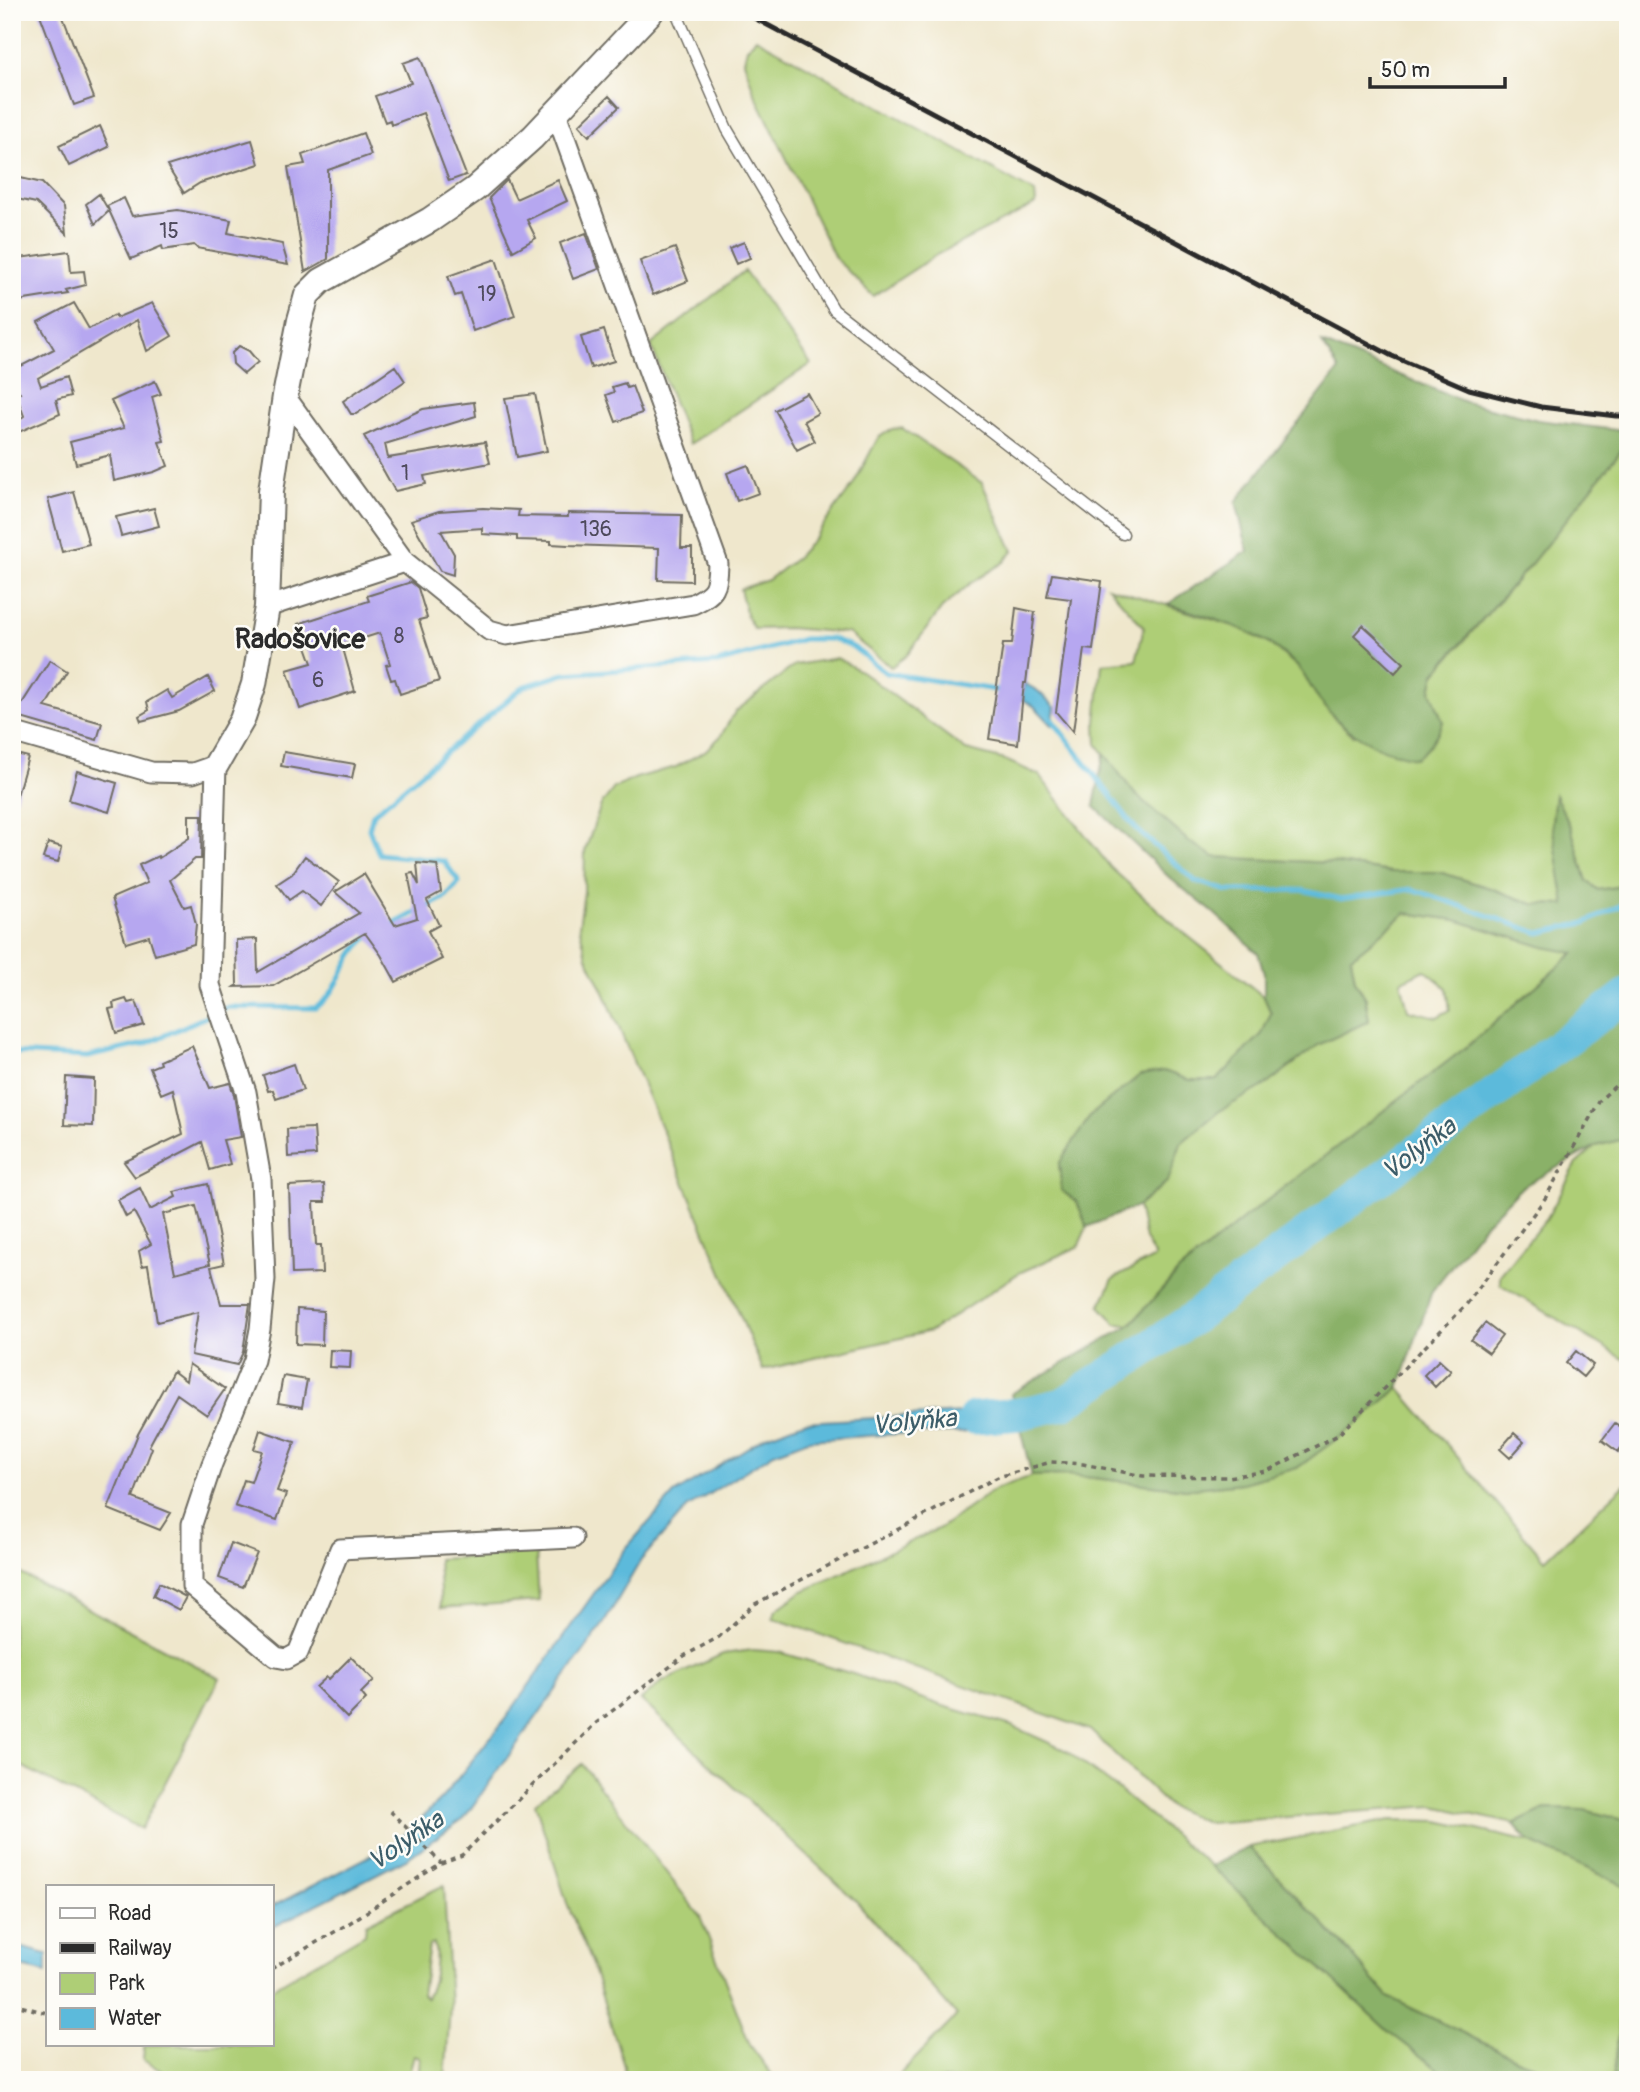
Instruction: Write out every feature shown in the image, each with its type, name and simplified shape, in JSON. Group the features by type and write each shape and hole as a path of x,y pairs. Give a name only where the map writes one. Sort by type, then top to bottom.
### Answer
{"street":[{"path":"573,1538 340,1549 298,1653 287,1659 276,1657 192,1586 192,1524 212,1465 254,1360 265,1279 261,1178 246,1093 210,985 216,765 242,720 254,684 267,607 271,491 285,396 307,295 321,281 430,220 475,190 556,113 651,12"},
{"path":"285,396 404,562 489,630 508,635 693,604 709,597 717,585 718,564 556,113"},
{"path":"267,607 404,562"},
{"path":"12,732 151,772 193,773 216,765"}],"lane":[{"path":"676,12 727,129 834,310 1123,534"}],"path":[{"path":"273,1968 348,1924 441,1863 461,1855 595,1724 684,1656 719,1637 755,1604 998,1477 1051,1462 1083,1464 1143,1476 1229,1477 1267,1471 1338,1435 1466,1305 1546,1197 1600,1100 1628,1074"},
{"path":"390,1811 441,1863"},
{"path":"12,2004 46,2013"}],"green space":[{"path":"756,38 1035,193 1036,204 938,254 873,296 835,258 754,92 744,61 747,48"},
{"path":"744,271 811,364 690,444 651,345"},
{"path":"1322,343 1465,402 1538,420 1616,430 1628,429 1628,442 1531,564 1435,673 1431,691 1443,722 1432,742 1415,758 1386,750 1349,730 1327,710 1297,666 1269,643 1237,627 1168,604 1248,551 1236,502 1339,370"},
{"path":"902,428 982,483 1013,551 1004,562 971,583 942,608 907,655 891,667 848,633 788,628 754,629 747,617 740,589 768,580 794,560 853,485 878,438 892,429"},
{"path":"1628,442 1628,879 1616,887 1598,890 1587,881 1571,828 1555,796 1552,823 1566,905 1533,904 1439,872 1391,872 1332,863 1214,857 1188,841 1134,793 1097,744 1096,722 1102,664 1136,661 1144,627 1108,587 1240,628 1271,645 1298,667 1334,718 1353,735 1443,722 1431,691 1435,674 1531,564"},
{"path":"837,658 862,672 966,750 1005,760 1039,775 1111,868 1178,928 1264,997 1271,1013 1262,1034 1217,1080 1189,1080 1164,1071 1091,1115 1059,1164 1062,1191 1077,1202 1087,1227 1078,1247 1019,1273 931,1331 763,1370 587,957 579,926 584,892 585,851 601,805 614,788 636,778 676,767 705,751 720,737 735,712 795,665"},
{"path":"1104,753 1134,793 1188,841 1214,857 1332,863 1391,872 1439,872 1533,904 1565,905 1552,823 1555,795 1571,828 1587,881 1598,890 1616,887 1628,879 1628,1146 1620,1140 1596,1146 1522,1187 1483,1226 1432,1291 1399,1388 1354,1426 1297,1468 1242,1483 1186,1489 1068,1475 1032,1476 1011,1394 1130,1325 1179,1271 1469,1045 1574,953 1544,947 1456,920 1406,913 1351,958 1355,980 1365,998 1369,1021 1318,1045 1267,1084 1218,1112 1181,1143 1168,1181 1138,1206 1087,1227 1077,1202 1062,1191 1059,1164 1091,1115 1140,1075 1164,1071 1189,1080 1217,1080 1262,1034 1271,1013 1264,997 1264,974 1258,953 1171,879 1094,806"},
{"path":"1406,913 1456,920 1544,947 1575,952 1469,1045 1179,1271 1130,1325 1116,1324 1100,1306 1113,1279 1155,1257 1145,1239 1138,1206 1168,1181 1181,1143 1218,1112 1267,1084 1318,1045 1369,1021 1366,998 1355,980 1351,958","holes":["1425,970 1447,988 1450,1010 1437,1017 1408,1010 1401,981"]},
{"path":"1620,1140 1628,1146 1628,1362 1500,1284 1500,1275 1547,1218 1577,1163 1596,1146"},
{"path":"1399,1388 1545,1560 1628,1484 1628,1821 1584,1810 1545,1809 1514,1824 1434,1806 1209,1823 1170,1807 1090,1730 773,1618 776,1610 801,1592 940,1528 995,1489 1032,1476 1068,1475 1186,1489 1242,1483 1297,1468 1354,1426"},
{"path":"536,1553 539,1601 441,1608 438,1559"},
{"path":"12,1569 220,1678 141,1829 12,1761"},
{"path":"753,1650 779,1652 853,1674 940,1705 1012,1726 1065,1750 1120,1791 1211,1866 1388,2031 1452,2080 894,2080 957,2016 857,1902 641,1700 662,1682 723,1654"},
{"path":"582,1764 700,1916 750,2045 776,2080 625,2080 624,2066 591,1962 567,1903 535,1803"},
{"path":"1545,1809 1584,1810 1628,1821 1628,1887 1529,1842 1514,1824"},
{"path":"1391,1820 1439,1821 1529,1842 1628,1887 1628,1983 1619,2018 1612,2080 1577,2080 1519,2060 1388,1997 1344,1946 1249,1847"},
{"path":"1249,1847 1344,1946 1388,1997 1519,2060 1577,2080 1452,2080 1388,2031 1211,1866"},
{"path":"444,1885 450,2008 445,2080 418,2080 420,2057 414,2055 407,2080 177,2080 143,2060 144,2047 148,2046 273,2046 273,1988 365,1934 366,1924","holes":["434,1943 436,1956 431,1986 426,1998 422,1994 429,1945"]},
{"path":"1628,1983 1628,2080 1612,2080 1619,2018"}],"water":[{"path":"1024,683 1038,691 1055,707 1052,725 1035,707 1022,699"},
{"path":"962,1413 1019,1414 963,1433 911,1433 808,1440 774,1453 687,1508 641,1560 604,1623 464,1818 408,1858 273,1927 273,1906 397,1842 442,1798 503,1722 626,1548 674,1494 766,1436 804,1422"},
{"path":"12,1945 46,1954 46,1973 12,1965"}],"building":[{"path":"39,12 61,12 94,98 74,105"},
{"path":"420,57 466,175 449,181 423,113 391,125 390,120 385,122 375,96 411,83 403,63"},
{"path":"609,96 619,107 589,136 579,125"},
{"path":"100,126 109,147 69,166 59,146"},
{"path":"363,133 371,155 328,170 328,259 305,272 288,167 305,164 302,155"},
{"path":"252,140 259,164 200,183 184,193 167,166"},
{"path":"12,176 42,183 64,206 67,233 36,203 12,198"},
{"path":"507,180 516,199 558,180 567,201 527,220 536,238 513,251 489,198"},
{"path":"99,194 109,211 95,224 86,204"},
{"path":"124,198 132,216 178,210 231,220 228,233 282,244 288,265 197,248 194,245 163,250 162,246 131,259 107,206"},
{"path":"586,233 599,269 573,279 560,243"},
{"path":"744,242 750,258 736,264 729,248"},
{"path":"675,248 688,281 653,295 640,261"},
{"path":"69,251 71,272 84,271 86,285 66,290 68,293 12,302 12,259"},
{"path":"496,259 515,316 473,331 461,294 455,296 448,276"},
{"path":"74,303 89,329 115,315 116,318 152,303 172,336 147,351 137,320 38,378 41,386 66,377 71,396 56,400 60,414 12,435 12,425 24,416 16,394 20,393 12,380 12,373 54,349 38,322"},
{"path":"604,330 614,361 591,368 581,337"},
{"path":"239,346 249,351 258,362 244,374 233,364 232,353"},
{"path":"395,366 405,381 356,414 351,414 343,401"},
{"path":"155,381 161,394 152,397 164,441 159,442 168,466 114,481 110,455 76,464 70,442 124,428 111,401"},
{"path":"625,383 627,388 632,386 642,413 616,422 606,395 614,392 612,387"},
{"path":"807,393 818,413 804,421 815,441 797,450 775,410"},
{"path":"535,394 547,451 517,457 505,398"},
{"path":"474,402 476,416 385,444 388,458 485,442 490,463 424,476 426,484 395,491 364,436 423,409"},
{"path":"748,465 759,493 737,501 727,473"},
{"path":"74,492 89,544 62,551 48,499"},
{"path":"154,508 159,526 121,536 116,517"},
{"path":"483,508 519,510 518,516 568,517 568,513 682,515 681,548 692,548 692,581 658,580 659,548 551,544 551,541 517,540 517,536 482,534 482,528 441,531 454,554 453,575 440,571 411,520 439,511"},
{"path":"1052,574 1102,581 1093,650 1084,649 1073,732 1056,712 1071,599 1047,596"},
{"path":"411,582 418,588 427,618 419,620 439,681 400,694 386,665 390,664 380,633 342,645 355,691 300,709 287,670 312,663 298,624 369,601 367,596"},
{"path":"1016,608 1035,612 1018,744 989,739 1003,644 1012,644"},
{"path":"1363,625 1404,663 1395,673 1354,635"},
{"path":"50,660 67,671 45,707 102,723 97,740 14,716"},
{"path":"208,677 215,691 179,711 141,721 139,716 149,710 147,702 167,690 172,698"},
{"path":"284,752 355,764 352,778 281,766"},
{"path":"12,753 28,757 16,799 12,798"},
{"path":"77,771 117,783 109,812 69,800"},
{"path":"189,815 202,815 201,859 195,859 170,880 184,907 191,905 196,924 194,944 155,955 149,936 126,943 112,898 147,883 139,865 158,856 159,858 189,838"},
{"path":"48,843 62,847 58,862 43,858"},
{"path":"305,856 339,882 321,906 302,891 289,900 277,884 292,874"},
{"path":"417,863 437,865 441,892 427,900 439,925 428,931 442,959 396,982 365,933 273,986 234,987 237,985 236,940 257,939 258,972 359,913 335,892 364,874 395,925 417,918 408,874 413,873 419,885"},
{"path":"126,999 128,1003 136,1001 144,1025 116,1033 109,1009 114,1008 113,1003"},
{"path":"192,1046 210,1088 230,1083 234,1095 241,1137 223,1140 230,1164 210,1170 202,1142 135,1177 124,1162 183,1134 173,1089 161,1094 150,1068"},
{"path":"294,1064 303,1090 276,1099 273,1090 268,1091 263,1075"},
{"path":"66,1077 94,1079 93,1126 64,1125"},
{"path":"314,1128 316,1155 288,1157 287,1129"},
{"path":"208,1184 224,1264 211,1267 221,1304 250,1304 243,1352 237,1365 191,1355 198,1312 157,1322 148,1265 142,1266 139,1251 151,1244 134,1212 126,1217 118,1200 140,1188 150,1210 176,1197 174,1192","holes":["196,1206 210,1264 175,1273 163,1214"]},
{"path":"324,1184 325,1202 314,1202 316,1245 321,1245 322,1273 292,1274 289,1186"},
{"path":"297,1309 323,1311 322,1345 296,1344"},
{"path":"1485,1323 1502,1336 1489,1353 1471,1340"},
{"path":"330,1350 351,1351 350,1368 329,1367"},
{"path":"1576,1351 1593,1365 1583,1377 1566,1363"},
{"path":"1439,1360 1451,1371 1435,1387 1424,1375"},
{"path":"189,1364 225,1389 207,1415 177,1394 149,1446 152,1448 133,1498 171,1513 160,1530 108,1509 138,1434 173,1371 186,1381"},
{"path":"283,1376 307,1380 302,1407 278,1403"},
{"path":"1615,1423 1628,1432 1628,1438 1618,1452 1602,1440"},
{"path":"260,1430 295,1442 277,1491 286,1494 277,1520 235,1506 244,1480 251,1482 262,1451 254,1449"},
{"path":"1514,1433 1524,1442 1510,1458 1500,1449"},
{"path":"231,1543 257,1553 243,1587 219,1578"},
{"path":"159,1583 186,1597 179,1610 153,1596"},
{"path":"351,1657 374,1680 361,1693 366,1699 347,1718 316,1687 327,1677 329,1679"}],"waterway":[{"path":"388,927 446,897 459,882 444,861 379,854 369,829 373,814 523,687 564,674 717,663 804,639 833,639 853,647 886,673 1002,691"},
{"path":"1050,717 1136,829 1195,881 1228,891 1302,890 1340,899 1412,889 1539,933 1585,923 1628,902"},
{"path":"12,1053 87,1057 145,1044 228,1007 315,1008 332,992 356,950 373,935"},
{"name":"Volyňka","path":"974,1418 1019,1414 1063,1404 1189,1321 1628,994"}],"railway":[{"path":"743,12 1392,356 1469,389 1541,407 1628,416"}],"district":[{"name":"Radošovice","path":"300,639"}]}
